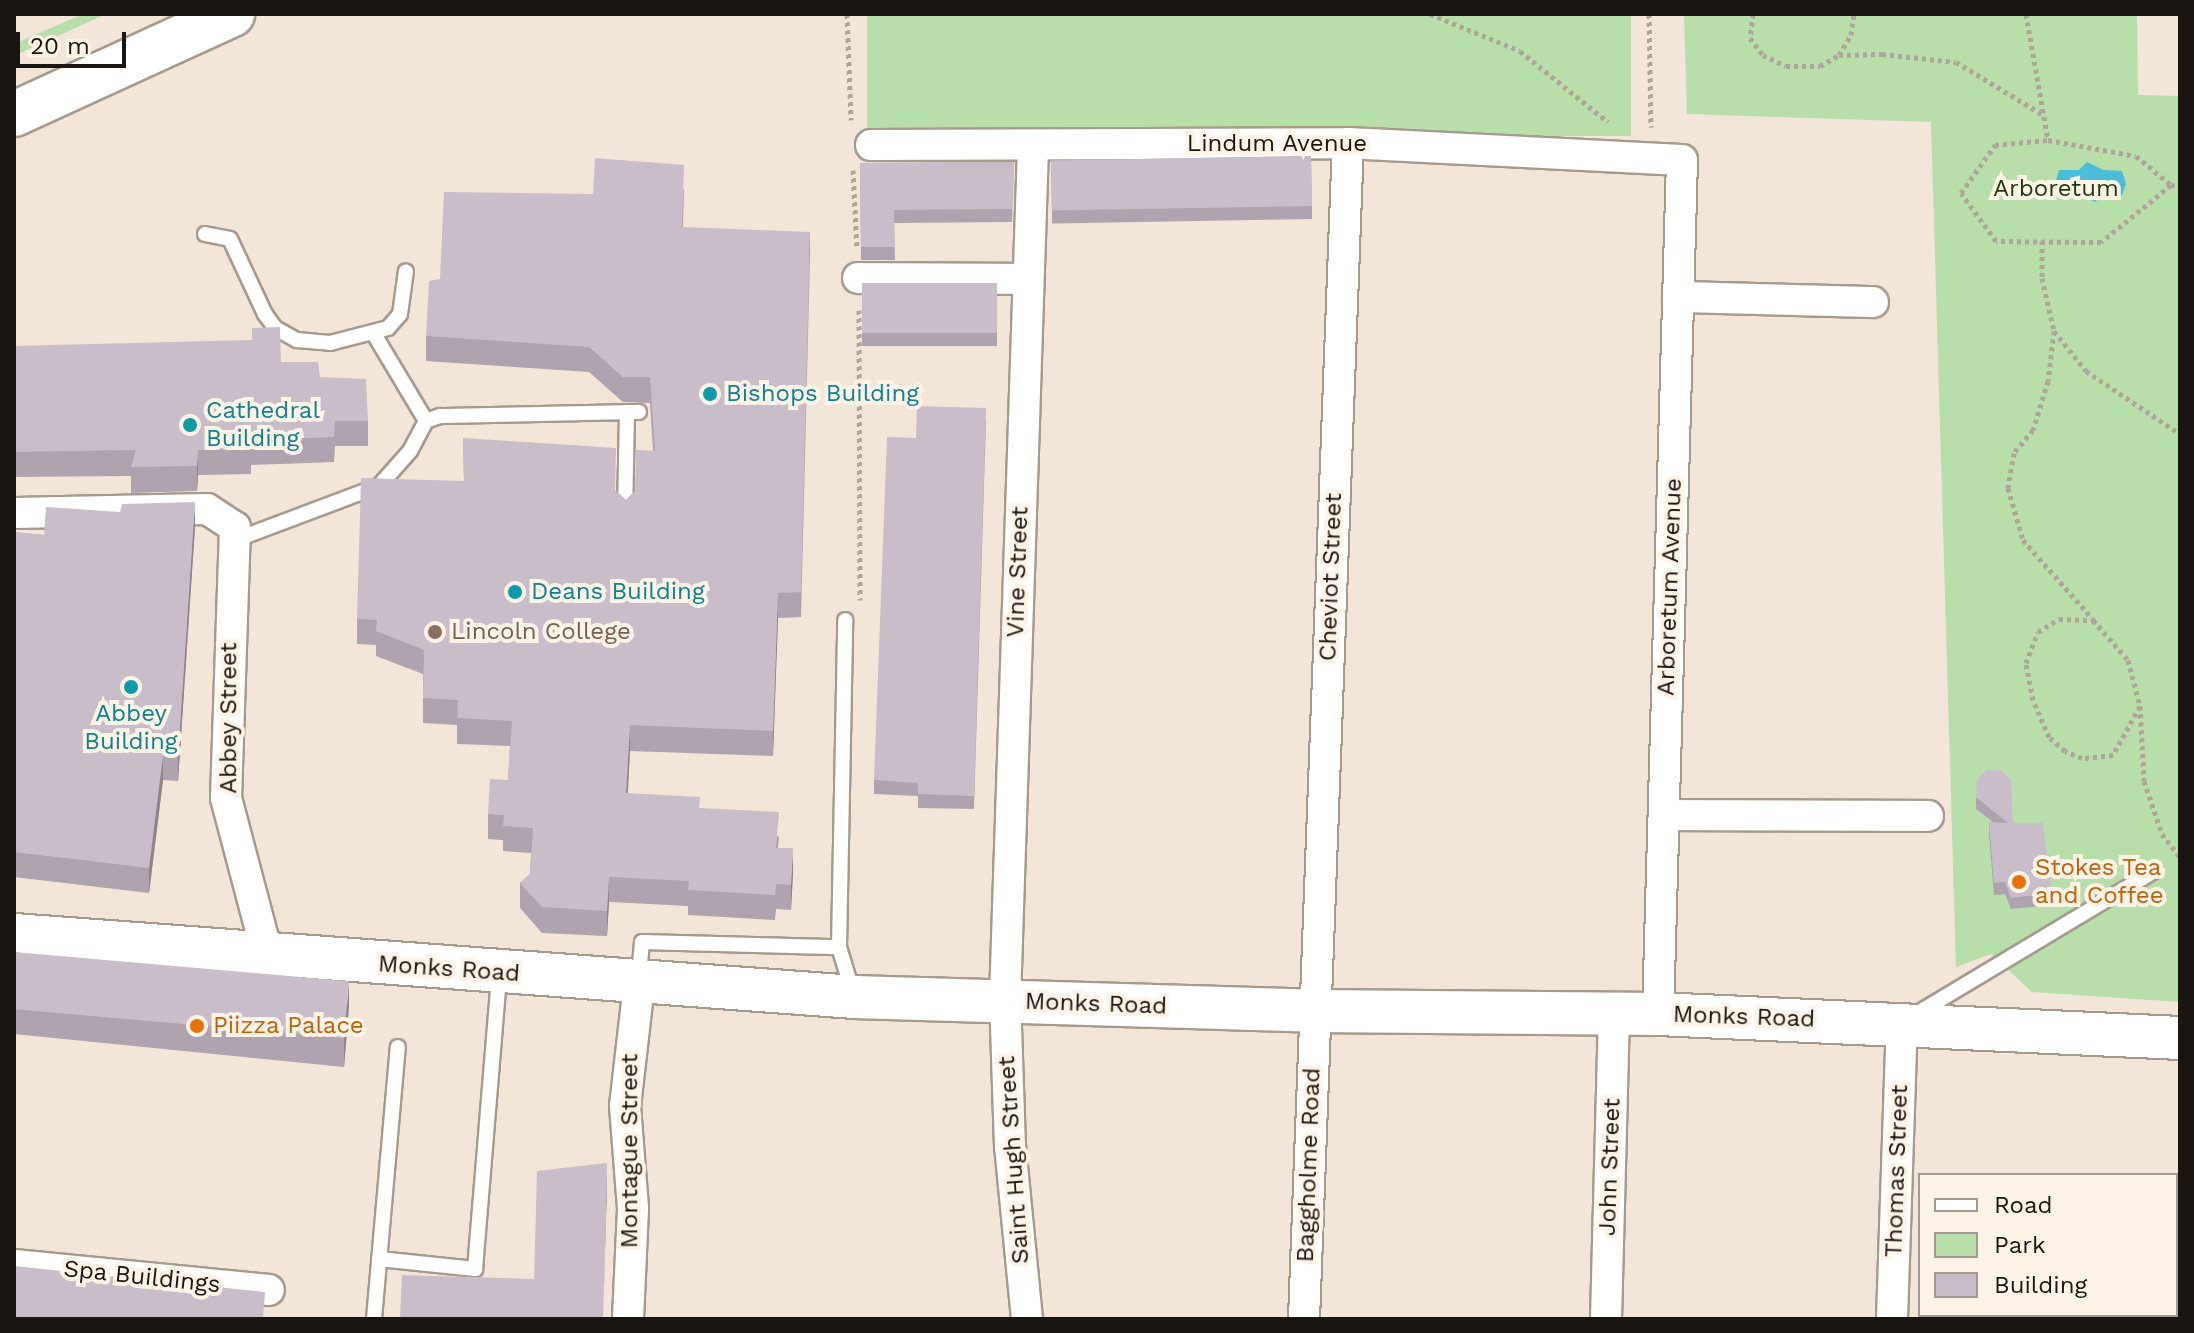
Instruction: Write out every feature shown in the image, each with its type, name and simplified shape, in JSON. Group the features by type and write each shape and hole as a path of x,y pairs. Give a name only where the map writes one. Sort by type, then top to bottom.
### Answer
{"main road":[{"path":"14,114 232,14"},
{"name":"Monks Road","path":"14,935 639,985 854,997 1314,1011 1658,1014 2180,1038"}],"street":[{"name":"Lindum Avenue","path":"871,145 1348,143 1682,160"},
{"name":"Cheviot Street","path":"1314,1011 1348,143"},
{"name":"Vine Street","path":"1005,1000 1033,145"},
{"name":"Arboretum Avenue","path":"1658,1014 1682,160"},
{"path":"858,278 1027,279"},
{"path":"1678,297 1873,302"},
{"path":"14,513 207,509 235,534"},
{"name":"Abbey Street","path":"235,534 226,798 267,953"},
{"path":"1664,815 1928,816"},
{"name":"Montague Street","path":"628,1319 633,1208 625,1106 639,985"},
{"name":"Saint Hugh Street","path":"1005,1000 1010,1147 1027,1319"},
{"name":"Baggholme Road","path":"1304,1319 1314,1011"},
{"name":"John Street","path":"1606,1319 1614,1014"},
{"name":"Thomas Street","path":"1892,1319 1902,1023"},
{"name":"Spa Buildings","path":"14,1265 269,1290"}],"lane":[{"path":"205,234 230,239 265,314 286,336 330,343 388,328 400,314 406,271"},
{"path":"374,334 426,421"},
{"path":"235,534 379,486 410,451 426,421 453,415 633,412 625,515"},
{"path":"845,620 839,947 854,997"},
{"path":"1902,1023 2153,872"},
{"path":"639,985 642,942 839,947"},
{"path":"379,1259 475,1269 499,972"},
{"path":"374,1319 398,1047"}],"path":[{"path":"1430,14 1520,51 1605,117 1641,160"},
{"path":"1641,160 1649,14"},
{"path":"1753,14 1750,38 1763,55 1786,66 1820,66 1839,55 1882,54 1956,62 2045,116"},
{"path":"1839,55 1851,35 1854,14"},
{"path":"2026,14 2048,140"},
{"path":"2171,185 2101,242 1996,241 1961,193 1995,145 2048,140 2136,156 2171,185 2180,186"},
{"path":"2042,241 2042,278 2054,331 2048,381 2033,430 2014,453 2008,488 2023,540 2128,660 2140,706 2144,781 2162,834 2180,857"},
{"path":"2054,331 2086,371 2180,434"},
{"path":"2093,620 2059,619 2038,632 2026,663 2033,700 2049,737 2082,758 2113,755 2140,706"}],"green space":[{"path":"83,14 106,14 14,56 14,44"},
{"path":"867,14 1631,14 1631,136 867,136"},
{"name":"Arboretum","path":"1684,14 2137,14 2138,95 2180,96 2180,1002 2032,992 1991,954 1956,967 1931,122 1687,114"}],"water":[{"path":"2087,162 2103,170 2122,171 2126,184 2122,195 2102,195 2095,202 2080,194 2059,194 2055,184 2059,170 2079,170"}],"building":[{"path":"1311,156 1312,206 1052,211 1051,161"},
{"path":"595,158 684,165 682,227 810,232 801,592 778,593 773,731 630,725 626,793 700,797 699,808 779,812 776,848 793,848 791,885 776,884 775,895 688,890 689,881 609,877 607,911 542,907 520,883 530,874 533,828 503,826 504,815 488,814 490,779 508,780 512,721 457,718 458,700 423,698 424,650 376,631 377,620 357,619 361,478 464,481 463,438 616,448 615,490 626,500 635,491 636,450 655,451 650,377 623,377 589,347 426,336 429,281 440,279 444,192 593,194"},
{"path":"1014,162 1012,209 894,210 895,247 861,247 860,163"},
{"path":"862,283 997,283 997,333 862,333"},
{"name":"Cathedral Building","path":"280,327 281,362 318,362 320,377 366,379 368,421 335,421 334,437 251,440 251,449 198,450 197,466 131,467 136,450 14,452 14,346 252,340 252,328"},
{"path":"917,406 986,408 974,796 918,794 918,783 874,780 887,437 916,438"},
{"path":"195,502 178,756 163,755 149,868 14,852 14,532 44,535 46,507 120,512 122,504"},
{"path":"1987,770 2000,770 2011,779 2013,823 2043,823 2052,893 2011,898 2005,882 1994,883 1989,822 2008,823 1976,797 1977,779"},
{"path":"14,952 349,981 344,1038 14,1009"},
{"path":"607,1163 603,1319 400,1319 402,1275 534,1279 537,1171"},
{"path":"14,1266 265,1292 263,1319 14,1317"}],"place":[{"name":"Bishops Building","path":"710,394"},
{"name":"Cathedral Building","path":"190,425"},
{"name":"Deans Building","path":"515,592"},
{"name":"Lincoln College","path":"435,632"},
{"name":"Abbey Building","path":"131,687"},
{"name":"Stokes Tea and Coffee","path":"2019,882"},
{"name":"Piizza Palace","path":"197,1026"}]}
